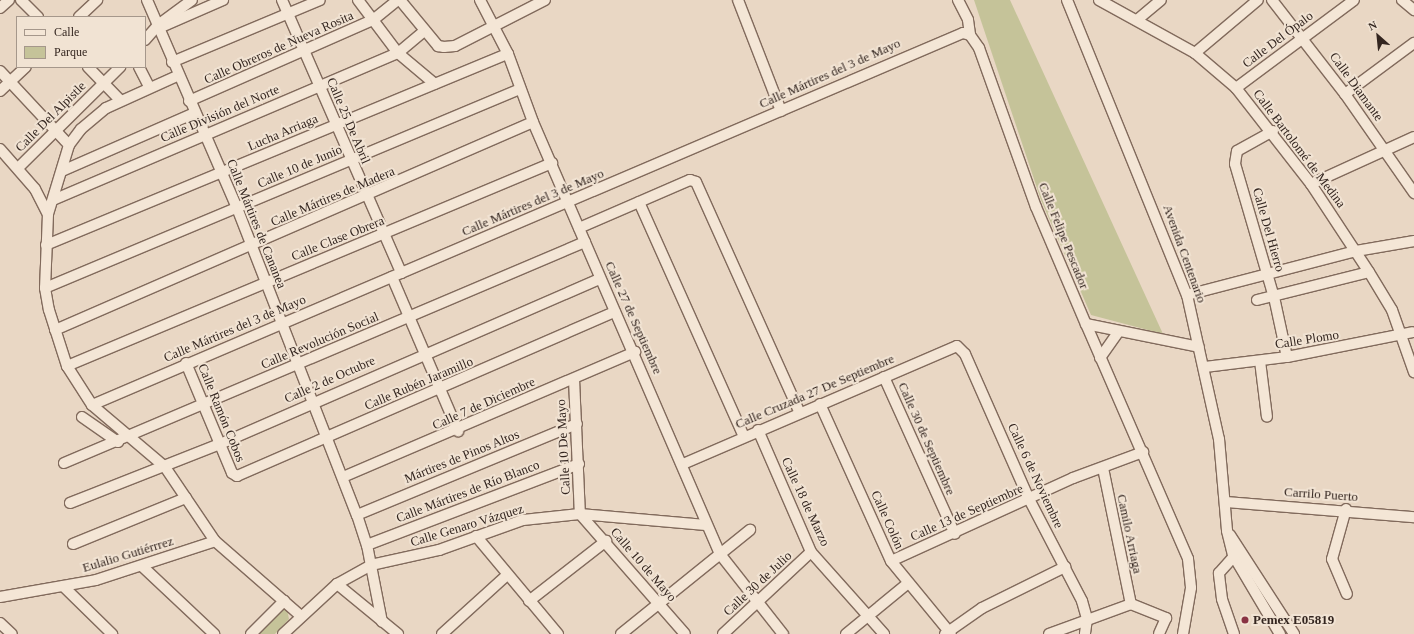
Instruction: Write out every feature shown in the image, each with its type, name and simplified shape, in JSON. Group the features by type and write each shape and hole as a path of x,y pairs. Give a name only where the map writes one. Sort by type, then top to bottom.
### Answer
{"street":[{"path":"0,8 9,0"},
{"path":"21,0 37,16"},
{"path":"80,16 97,0"},
{"name":"Calle Mártires de Cananea","path":"147,0 178,76 237,208 296,364 357,515 367,544 382,622"},
{"path":"146,39 158,26 192,0"},
{"path":"158,26 223,0"},
{"name":"Calle 25 De Abril","path":"282,0 383,235 408,318 458,431"},
{"path":"172,62 320,0"},
{"path":"358,0 398,53 435,84"},
{"path":"399,0 438,46 455,46 545,0"},
{"name":"Calle Obreros de Nueva Rosita","path":"189,101 304,53 373,20 399,0"},
{"name":"Calle 27 de Septiembre","path":"480,0 495,26 508,54 533,122 552,162 567,203 684,464 706,525 720,554 757,603 783,634"},
{"path":"738,0 781,110"},
{"path":"958,0 968,20 970,35"},
{"name":"Avenida Centenario","path":"1067,0 1188,295 1199,347 1205,367 1219,439 1226,502 1227,531 1238,553 1242,572 1279,632"},
{"name":"Calle Bartolomé de Medina","path":"1099,0 1195,54 1236,88 1273,132 1311,184 1356,251 1392,310 1414,372"},
{"path":"1137,20 1161,0"},
{"path":"1195,54 1258,0"},
{"name":"Calle Diamante","path":"1272,0 1303,37 1345,94 1414,193"},
{"name":"Calle Del Ópalo","path":"1236,88 1354,0"},
{"path":"1402,0 1414,10"},
{"name":"Calle División del Norte","path":"53,200 398,53 425,30"},
{"name":"Calle Mártires del 3 de Mayo","path":"92,404 567,203 956,34 970,35"},
{"name":"Calle Felipe Pescador","path":"970,35 978,48 1036,207 1188,559 1190,588 1183,634"},
{"path":"1345,94 1414,43"},
{"name":"Lucha Arriaga","path":"46,246 508,54"},
{"path":"0,91 25,68"},
{"path":"89,68 120,100"},
{"name":"Calle Del Alpistle","path":"18,168 119,68"},
{"path":"140,68 149,87"},
{"path":"0,71 69,145"},
{"path":"178,76 120,100 94,117 69,145 48,214 45,288 54,330 67,366 92,404 165,467 215,541 301,616"},
{"name":"Calle 10 de Junio","path":"45,288 520,89"},
{"path":"62,171 195,113"},
{"name":"Calle Mártires de Madera","path":"54,330 367,197 533,122"},
{"name":"Calle Del Hierro","path":"1273,132 1243,147 1236,156 1266,274 1274,297 1287,357"},
{"path":"1311,184 1414,137"},
{"path":"0,149 36,189 48,214"},
{"name":"Calle Clase Obrera","path":"67,366 383,235 552,162"},
{"path":"579,228 690,180 696,182 800,412"},
{"path":"639,202 744,437"},
{"path":"1188,295 1356,251 1414,241"},
{"name":"Calle Revolución Social","path":"64,463 205,406 296,364 585,242"},
{"path":"1257,300 1274,297 1369,272"},
{"name":"Calle 2 de Octubre","path":"70,503 165,467 220,444 312,402 600,279"},
{"path":"1392,310 1413,333"},
{"name":"Calle Rubén Jaramillo","path":"232,473 237,476 440,390 616,312"},
{"path":"1086,324 1118,332 1199,347"},
{"path":"1100,358 1118,332"},
{"name":"Calle Plomo","path":"1205,367 1287,357 1413,333"},
{"name":"Calle Cruzada 27 De Septiembre","path":"684,464 758,430 957,346"},
{"name":"Calle 6 de Noviembre","path":"957,346 965,354 1029,499 1082,601 1087,619"},
{"name":"Calle 7 de Diciembre","path":"342,478 458,431 635,352"},
{"path":"1260,361 1267,417"},
{"name":"Calle Ramón Cobos","path":"186,363 232,473"},
{"name":"Calle 30 de Septiembre","path":"884,376 955,534"},
{"name":"Calle 10 De Mayo","path":"574,379 579,464 580,514"},
{"name":"Calle Colón","path":"820,404 891,561 907,584 948,633"},
{"path":"82,417 118,442"},
{"name":"Mártires de Pinos Altos","path":"357,515 577,424"},
{"name":"Calle 18 de Marzo","path":"758,430 811,552 884,634"},
{"name":"Calle 13 de Septiembre","path":"891,561 955,534 1029,499 1143,452"},
{"name":"Calle Mártires de Río Blanco","path":"367,544 579,464"},
{"name":"Camilo Arriaga","path":"1103,468 1131,604"},
{"path":"73,544 186,498"},
{"name":"Carrilo Puerto","path":"1226,502 1346,509 1414,517"},
{"path":"1346,509 1332,559 1347,594"},
{"name":"Calle Genaro Vázquez","path":"283,634 337,584 371,565 429,553 523,520 580,514 706,525"},
{"name":"Calle 10 de Mayo","path":"580,514 606,541 685,634"},
{"path":"621,634 750,530"},
{"path":"476,536 528,601 558,634"},
{"name":"Eulalio Gutiérrrez","path":"0,597 62,586 143,567 215,541"},
{"path":"528,601 606,541"},
{"name":"Calle 30 de Julio","path":"723,634 811,552"},
{"path":"1234,634 1219,580 1221,568 1238,553"},
{"name":"Avenida Centenario","path":"1238,553 1252,566 1294,634"},
{"path":"1242,572 1252,566"},
{"path":"143,567 214,634"},
{"path":"948,633 982,608 1065,567"},
{"path":"442,634 507,575"},
{"path":"337,584 398,634"},
{"path":"846,634 867,615 907,584"},
{"path":"62,586 112,634"},
{"path":"251,634 284,601"},
{"path":"1049,634 1131,604 1166,618 1159,634"},
{"path":"1085,634 1087,619"},
{"path":"0,623 12,634"},
{"path":"1279,632 1287,624"}],"green space":[{"path":"974,0 1010,0 1163,334 1091,315 1041,200"},
{"path":"287,609 289,619 275,634 256,634 278,610"}],"place":[{"name":"Pemex E05819","path":"1245,620"}]}
